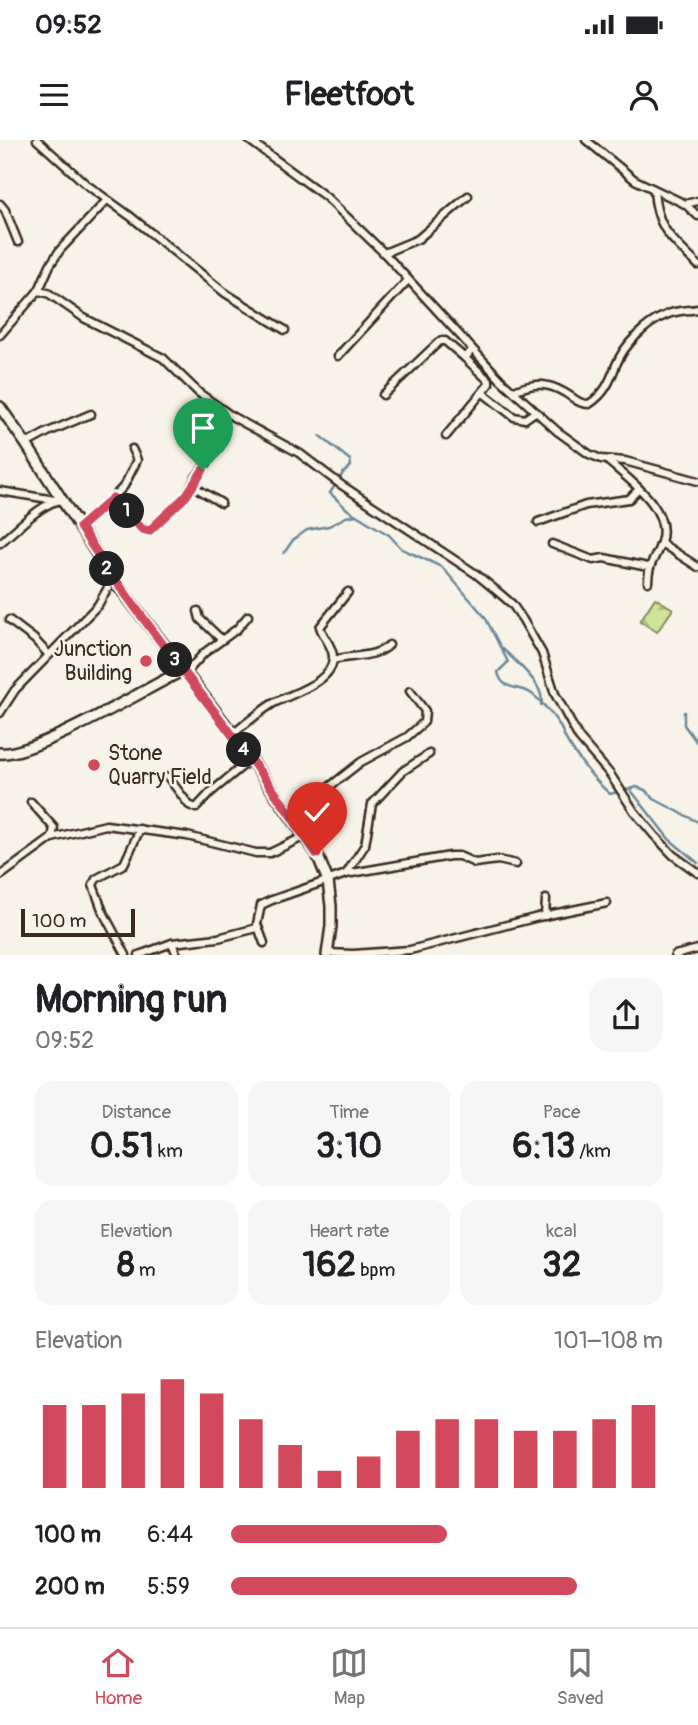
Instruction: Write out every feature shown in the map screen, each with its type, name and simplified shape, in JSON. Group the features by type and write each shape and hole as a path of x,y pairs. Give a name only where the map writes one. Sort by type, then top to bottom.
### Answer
{"main road":[{"path":"0,407 113,579 233,734 317,854 328,881 331,926 327,954"},
{"path":"0,753 9,754 57,736 183,671"}],"street":[{"path":"37,140 61,164 225,293 285,330"},
{"path":"249,140 261,144 326,197 384,253 472,351 535,412 589,454 608,461 625,461 698,481"},
{"path":"586,140 619,169 654,191 685,204 698,216"},
{"path":"654,191 657,215 662,226 674,243 698,265"},
{"path":"384,253 418,240 468,196"},
{"path":"0,335 38,291 50,265 71,237 107,200"},
{"path":"685,204 698,201"},
{"path":"0,204 18,242"},
{"path":"338,356 408,280"},
{"path":"38,291 48,293 84,318 163,358 199,393 233,417 299,453 476,574 512,604 542,653 555,695 579,738 610,774 654,835 673,855 698,873"},
{"path":"514,391 532,384 547,384 564,391 580,403 589,404 607,386 629,345 653,322 668,314 698,309"},
{"path":"383,395 440,341 445,341 489,381 484,393 446,436"},
{"path":"465,358 472,351"},
{"path":"484,393 518,418 525,419 535,412"},
{"path":"26,444 91,414"},
{"path":"113,498 146,532 186,496 219,447"},
{"path":"80,527 124,485 137,460 132,449"},
{"path":"608,461 661,515 661,543 648,567 648,582"},
{"path":"193,486 221,503"},
{"path":"538,522 593,503 629,499 638,490"},
{"path":"0,491 59,500"},
{"path":"0,543 59,500"},
{"path":"661,543 698,567"},
{"path":"552,544 593,560 604,558 648,567"},
{"path":"0,713 15,690 98,605 113,579"},
{"path":"233,734 272,704 318,682 334,655 320,627 348,592"},
{"path":"198,611 200,619 220,639"},
{"path":"183,671 220,639 237,629 248,616"},
{"path":"9,620 34,639 49,655"},
{"path":"333,660 371,654 384,650 389,645"},
{"path":"292,817 361,762 407,737 424,722 425,711 410,691"},
{"path":"346,874 365,845 372,804 403,771 429,754"},
{"path":"168,777 189,805 196,808 251,759"},
{"path":"31,802 54,828 52,838"},
{"path":"0,876 52,838 106,825 187,836 256,853 277,851 305,836"},
{"path":"126,955 103,912 93,884 96,879 124,864 140,829"},
{"path":"264,943 257,928 258,913 265,903 346,874 450,856 459,856 475,863 498,860 516,864"},
{"path":"545,916 546,899"},
{"path":"327,954 410,950 607,903"},
{"path":"139,955 172,943 218,938 257,928"},
{"path":"172,943 177,955"},
{"path":"675,955 698,949"}],"green space":[{"path":"655,598 673,609 657,632 640,621"}],"waterway":[{"path":"320,436 350,460 351,466 330,493 348,510 389,535 402,549 442,567 485,617 508,662 498,672 503,683 527,691 542,703 558,723 577,756 604,788 610,794 637,787 698,822"},
{"path":"284,553 293,540 307,530 329,526 356,515"},
{"path":"499,645 534,681 539,689 541,705"},
{"path":"684,712 684,725 698,744"},
{"path":"630,789 669,839 698,863"}],"place":[{"name":"Junction Building","path":"146,661"},
{"name":"Stone Quarry Field","path":"94,765"}],"route":[{"path":"203,470 186,496 149,531 142,529 113,498 80,527 113,579 233,734 317,854"}]}
